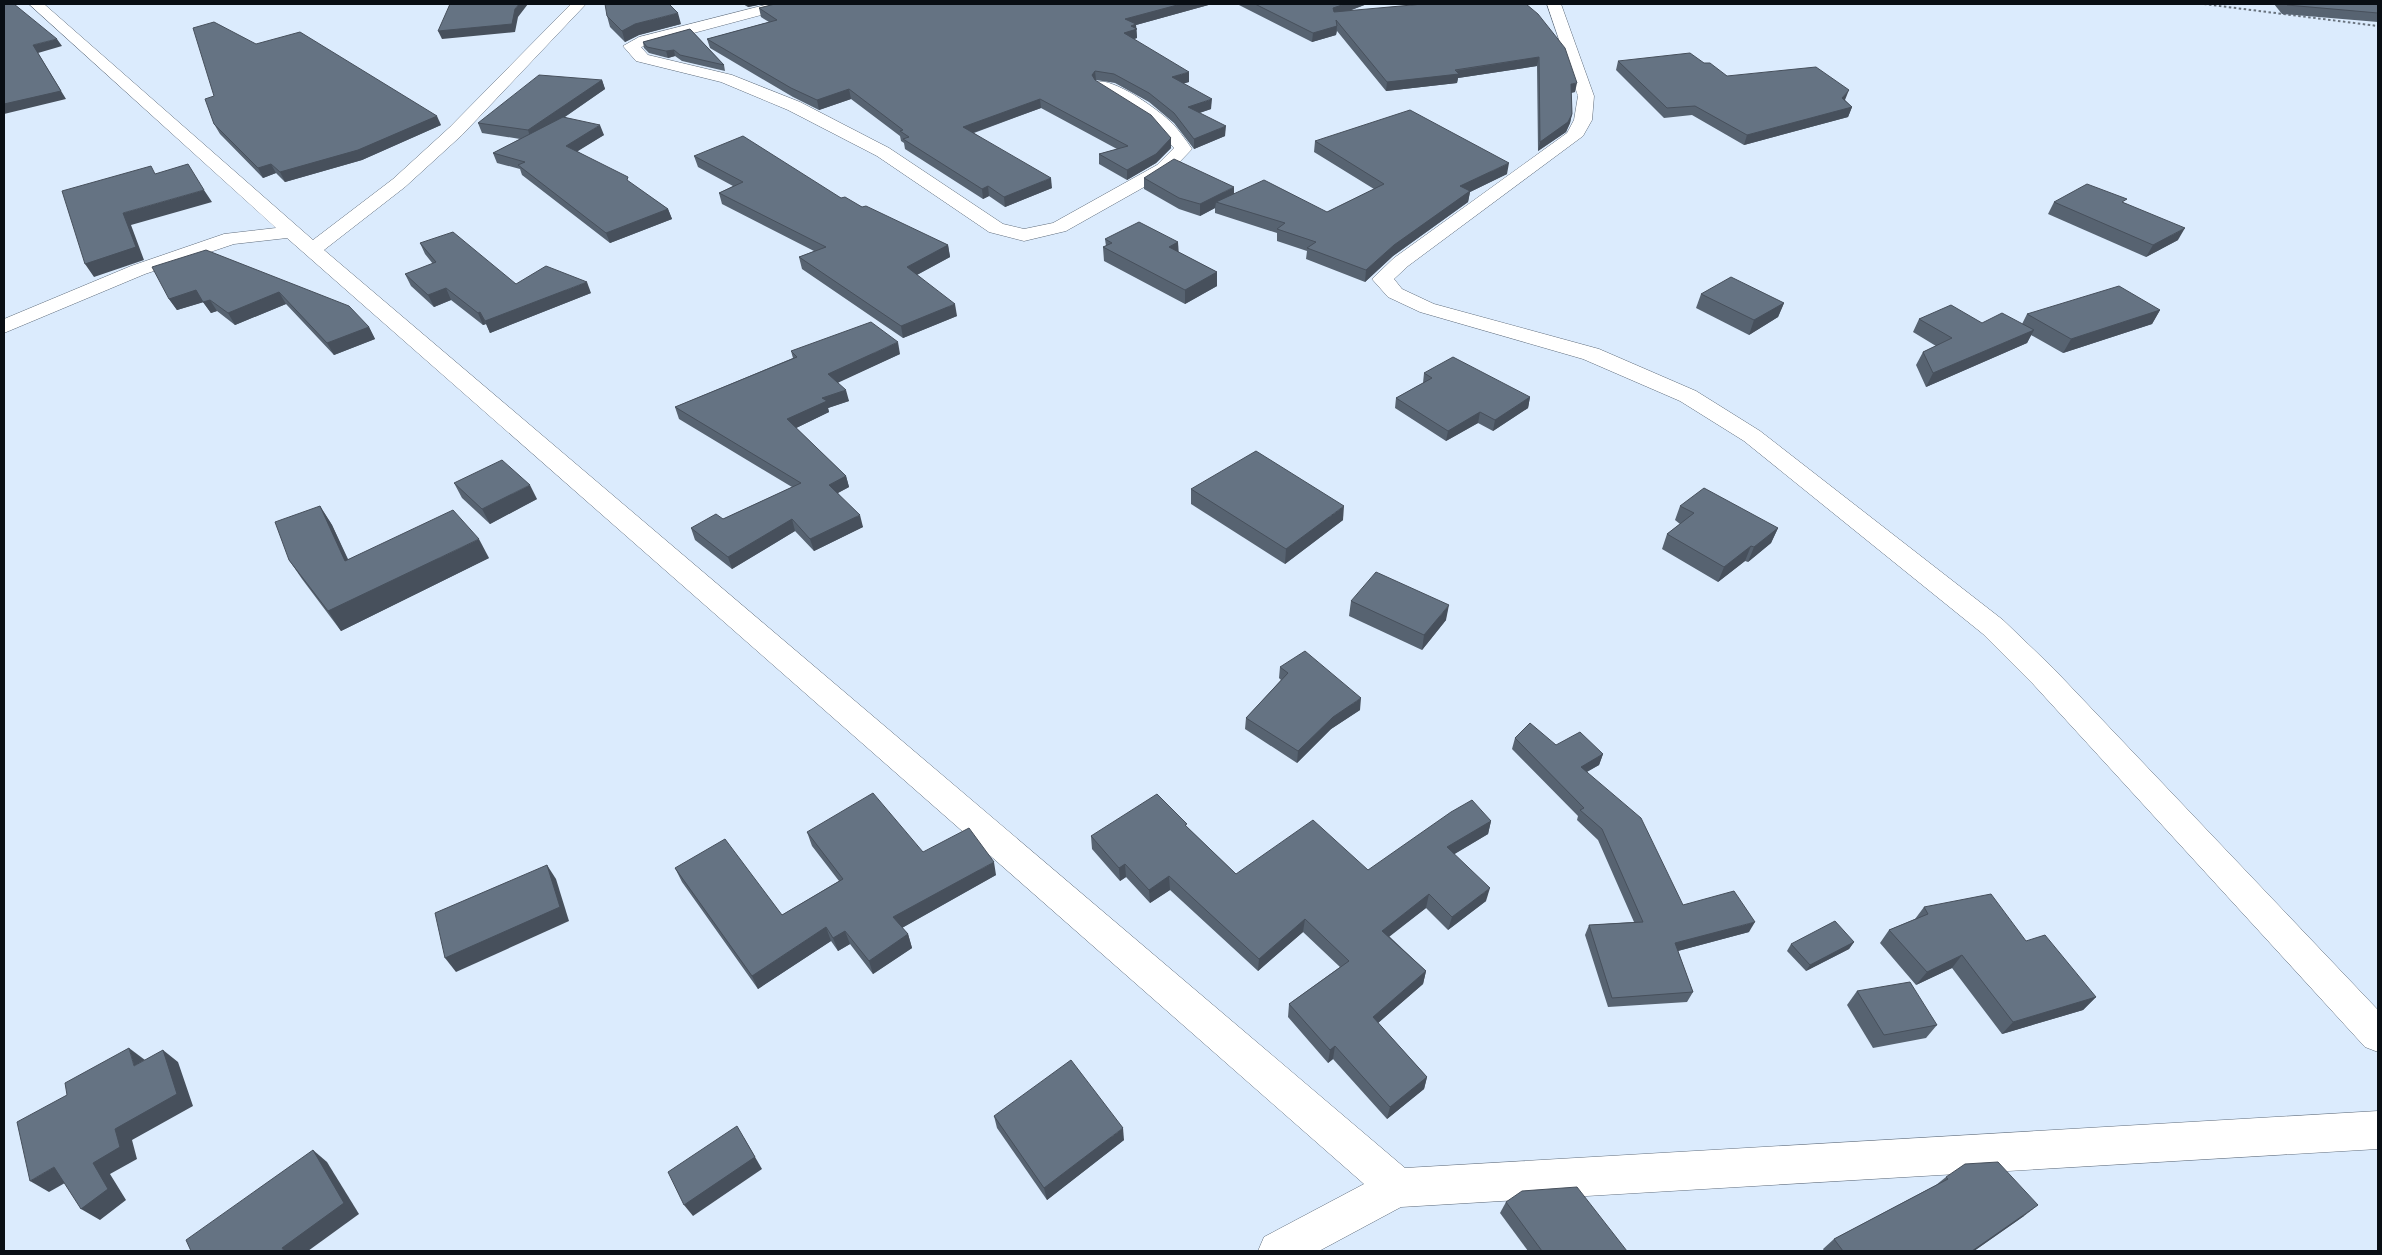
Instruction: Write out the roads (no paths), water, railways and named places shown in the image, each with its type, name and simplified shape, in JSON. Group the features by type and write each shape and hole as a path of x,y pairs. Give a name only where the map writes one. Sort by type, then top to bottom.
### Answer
{"street":[{"path":"36,4 302,241 1398,1188"},
{"path":"4,327 138,270 231,238 302,241 399,183 456,131 578,4"},
{"path":"786,4 644,40 631,46 642,58 726,78 794,106 883,152 996,228 1024,235 1059,227 1162,169 1183,149 1175,134 1148,112 1102,85"},
{"path":"1554,4 1586,96 1583,120 1574,136 1401,262 1382,278 1395,293 1427,308 1600,358 1688,396 1752,436 1993,627 2050,683 2378,1035"},
{"path":"1278,1251 1398,1188 2378,1130"}]}
